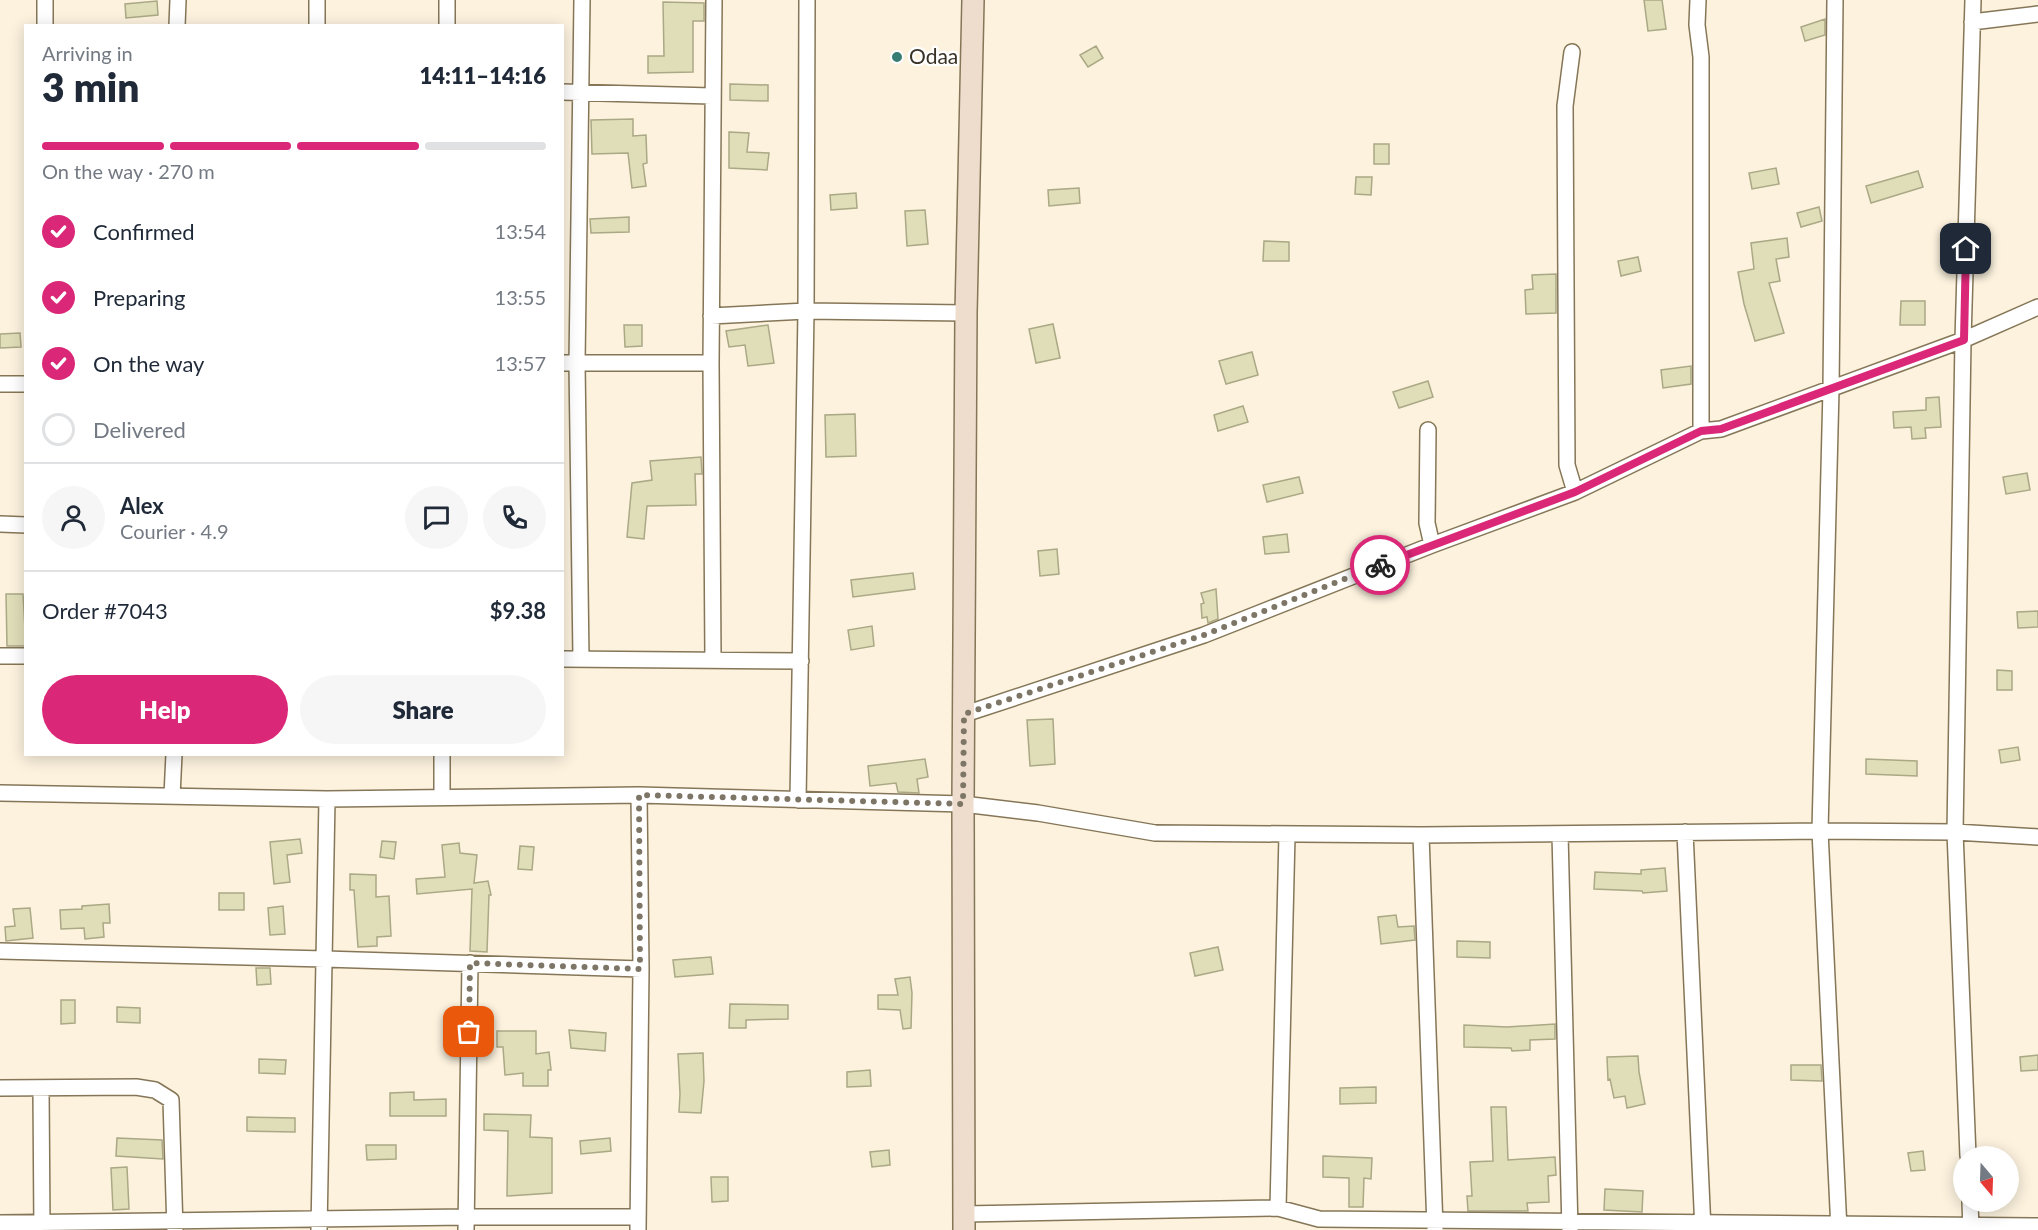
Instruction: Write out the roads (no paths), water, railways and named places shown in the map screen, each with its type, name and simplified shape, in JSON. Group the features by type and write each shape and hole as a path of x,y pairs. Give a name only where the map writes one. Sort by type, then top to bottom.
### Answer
{"main road":[{"path":"964,1222 963,804 966,313 973,0"}],"street":[{"path":"45,0 45,24"},
{"path":"177,24 178,0"},
{"path":"317,0 317,24"},
{"path":"447,0 447,24"},
{"path":"581,659 570,363 582,92 582,0"},
{"path":"713,659 711,316 714,0"},
{"path":"798,800 806,311 807,0"},
{"path":"1698,0 1697,25 1701,57 1701,431"},
{"path":"1835,0 1831,389 1820,831 1840,1227"},
{"path":"1968,1146 1955,832 1973,0"},
{"path":"1972,22 2038,15"},
{"path":"1572,52 1565,106 1566,453 1575,492"},
{"path":"564,92 712,96"},
{"path":"964,714 1204,635 1432,545 1575,492 1701,431 1721,429 1831,389 1964,340 2038,307"},
{"path":"711,316 806,311 966,313"},
{"path":"570,363 711,363"},
{"path":"0,384 24,384"},
{"path":"1428,430 1427,523 1432,545"},
{"path":"0,524 24,525"},
{"path":"0,656 24,656"},
{"path":"564,659 801,661"},
{"path":"172,796 174,756"},
{"path":"442,756 442,797"},
{"path":"0,793 327,799 639,795 963,804 1038,813 1155,833 1421,835 1820,831 1955,832 2038,837"},
{"path":"0,1223 42,1226 638,1224 639,795"},
{"path":"320,1224 327,799"},
{"path":"1685,832 1703,1226"},
{"path":"1278,1208 1287,834"},
{"path":"1560,834 1570,1226"},
{"path":"1421,835 1435,1225"},
{"path":"0,951 640,969"},
{"path":"466,1223 470,963"},
{"path":"0,1088 136,1087 155,1090 171,1100 175,1225"},
{"path":"41,1088 42,1226"},
{"path":"964,1222 1278,1208 1319,1219 1435,1225 1971,1228 2038,1226"},
{"path":"1970,1212 1971,1228"}],"place":[{"name":"Odaa","path":"897,57"}]}
